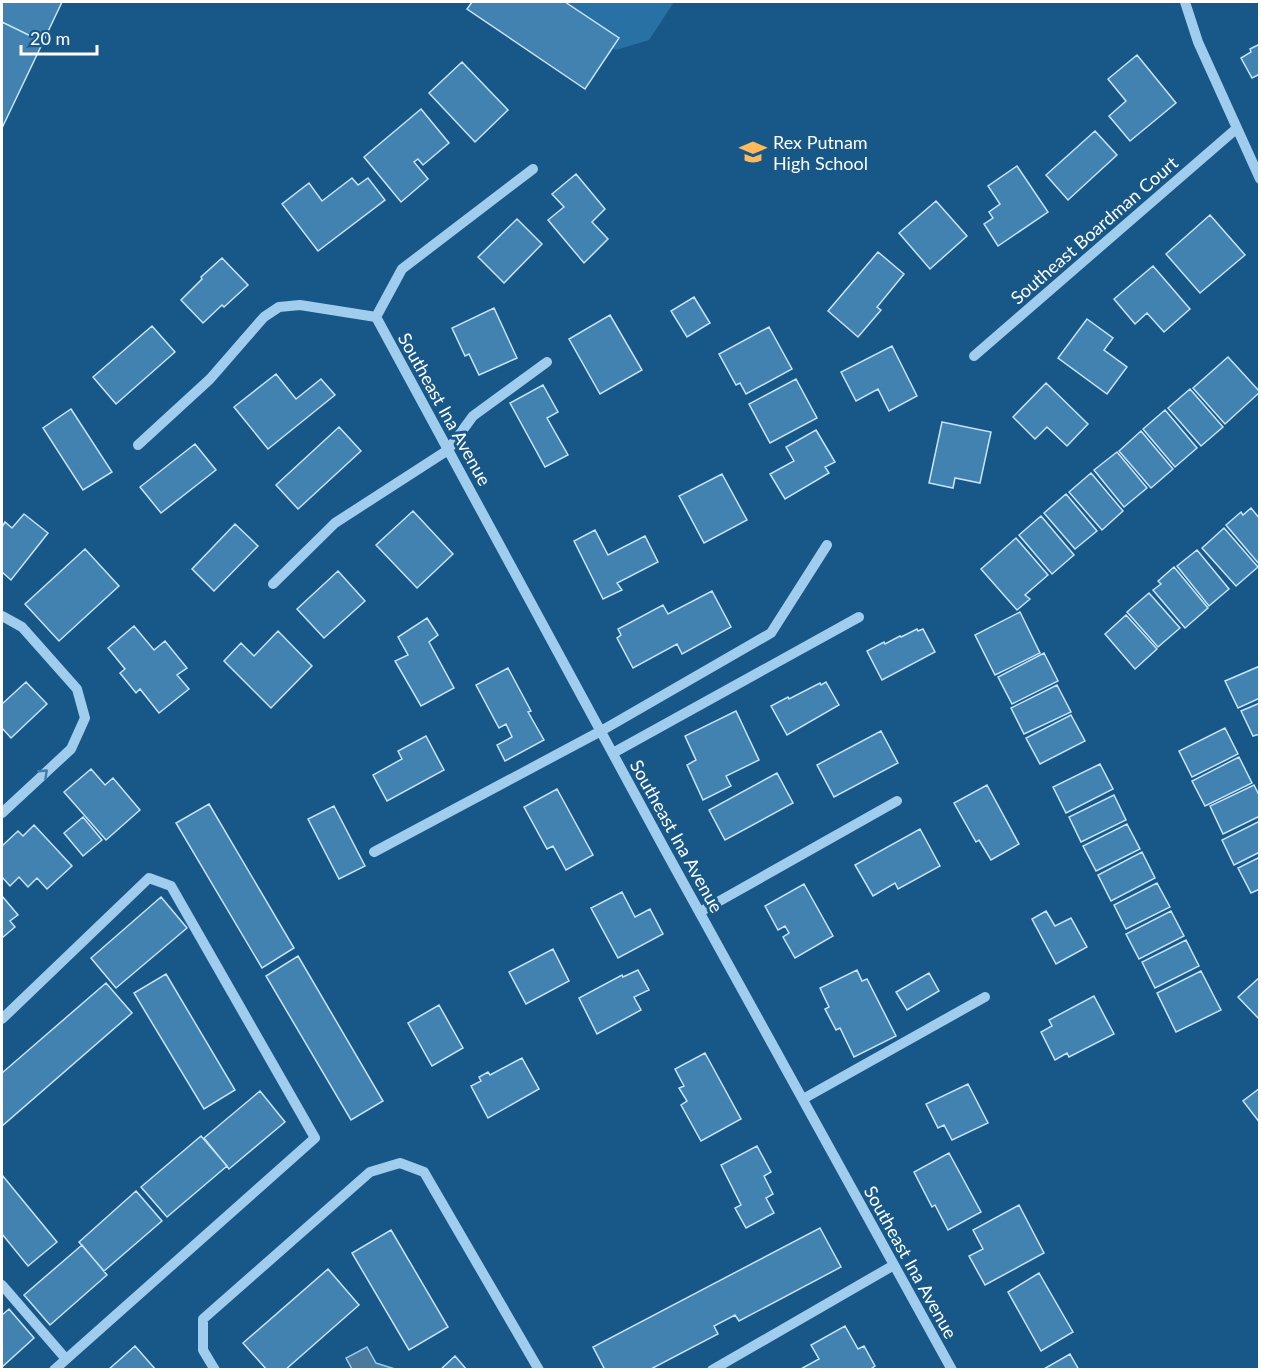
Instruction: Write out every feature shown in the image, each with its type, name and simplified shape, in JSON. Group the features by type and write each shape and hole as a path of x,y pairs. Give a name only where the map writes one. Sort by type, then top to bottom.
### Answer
{"street":[{"path":"1185,2 1198,42 1260,179"},
{"name":"Southeast Boardman Court","path":"974,356 1236,129"},
{"path":"138,445 210,379 264,317 279,307 300,305 376,317 402,269 533,169"},
{"name":"Southeast Ina Avenue","path":"376,317 952,1370"},
{"path":"273,584 335,523 448,450 473,416 547,362"},
{"path":"374,852 601,731 771,633 827,545"},
{"path":"2,616 22,627 77,689 85,718 71,749 2,813"},
{"path":"613,753 859,617"},
{"path":"700,912 897,801"},
{"path":"2,1019 149,878 171,886 315,1138 54,1370"},
{"path":"802,1099 985,998"},
{"path":"215,1370 203,1350 203,1319 370,1172 400,1163 424,1172 539,1370"},
{"path":"712,1370 894,1265"},
{"path":"2,1284 66,1359"}],"shaded area":[{"path":"534,2 674,2 649,40 616,50"},
{"path":"367,1347 376,1363 395,1369 352,1369 346,1358"}],"building":[{"path":"2,2 62,2 43,42 2,22"},
{"path":"472,2 565,2 619,38 585,89 467,9"},
{"path":"2,22 43,42 2,128"},
{"path":"1260,44 1260,74 1252,78 1241,58 1251,52 1250,49"},
{"path":"1137,55 1176,103 1130,141 1109,116 1126,101 1108,79"},
{"path":"462,62 508,110 475,142 429,93"},
{"path":"421,109 449,143 423,165 418,159 414,162 428,179 401,202 364,157"},
{"path":"1095,131 1117,155 1068,200 1046,175"},
{"path":"1017,166 1048,212 998,246 984,224 993,218 989,212 1000,204 988,186"},
{"path":"576,174 605,209 592,222 608,239 584,263 548,220 564,207 552,194"},
{"path":"352,178 358,185 368,178 385,200 318,251 282,204 309,183 322,201"},
{"path":"936,201 967,236 930,269 899,233"},
{"path":"1210,215 1245,255 1200,293 1166,254"},
{"path":"517,219 542,244 504,283 478,257"},
{"path":"878,252 904,274 877,307 881,310 858,337 828,311"},
{"path":"222,258 248,285 203,323 181,300"},
{"path":"1153,266 1190,309 1164,332 1147,313 1135,324 1114,299"},
{"path":"694,297 710,323 687,337 671,311"},
{"path":"494,308 517,358 479,375 469,354 465,356 452,328"},
{"path":"610,315 642,370 600,394 569,339"},
{"path":"1087,319 1113,338 1104,350 1127,367 1107,394 1058,358"},
{"path":"152,326 175,352 116,404 93,377"},
{"path":"769,327 792,369 746,394 740,383 736,385 719,354"},
{"path":"892,346 917,396 889,411 878,389 856,401 841,372"},
{"path":"1228,357 1260,392 1225,424 1193,388"},
{"path":"276,374 296,399 321,379 335,395 268,449 234,407"},
{"path":"796,379 817,418 770,443 749,404"},
{"path":"1046,383 1088,424 1067,446 1047,427 1035,439 1013,417"},
{"path":"543,385 558,412 547,418 568,455 545,467 510,403"},
{"path":"1190,389 1223,427 1201,446 1168,408"},
{"path":"71,409 112,472 83,490 43,428"},
{"path":"1165,410 1197,448 1175,467 1143,429"},
{"path":"942,422 991,432 980,483 955,478 953,488 929,483"},
{"path":"339,427 361,451 298,509 276,485"},
{"path":"816,430 835,462 825,467 829,473 785,499 770,474 794,461 786,447"},
{"path":"1141,431 1173,469 1151,488 1119,451"},
{"path":"195,444 216,470 161,513 140,487"},
{"path":"1117,452 1147,488 1124,507 1094,470"},
{"path":"1091,473 1123,511 1102,530 1069,492"},
{"path":"722,474 747,520 704,543 679,496"},
{"path":"1066,494 1097,531 1075,549 1044,513"},
{"path":"1251,508 1260,519 1259,564 1226,525 1241,512 1243,515"},
{"path":"413,511 453,554 417,588 376,545"},
{"path":"24,514 48,533 11,580 2,572 2,527 5,522 12,528"},
{"path":"1041,516 1074,555 1052,574 1019,535"},
{"path":"235,524 258,546 214,591 192,569"},
{"path":"1224,528 1258,567 1236,586 1202,548"},
{"path":"595,530 608,555 645,536 658,562 617,583 622,590 603,599 574,541"},
{"path":"1016,538 1048,575 1025,595 1030,599 1017,610 981,569"},
{"path":"85,549 119,586 59,641 25,604"},
{"path":"1197,550 1229,589 1209,606 1177,566"},
{"path":"1174,567 1208,608 1185,628 1153,590 1161,584 1158,581"},
{"path":"338,571 365,601 324,638 297,609"},
{"path":"712,591 731,627 682,654 677,644 633,668 617,638 621,635 618,629 663,605 668,614"},
{"path":"1149,593 1180,628 1158,647 1127,612"},
{"path":"1020,612 1040,653 995,675 975,635"},
{"path":"1126,615 1157,649 1135,669 1105,634"},
{"path":"427,618 438,635 429,642 454,688 421,706 395,661 408,655 398,637"},
{"path":"134,626 154,650 165,641 187,668 177,675 189,689 159,713 140,689 136,693 120,673 125,669 108,648"},
{"path":"917,629 918,631 923,629 935,652 882,680 867,651"},
{"path":"278,631 312,666 271,708 224,661 241,643 254,656"},
{"path":"1044,653 1058,681 1012,704 998,677"},
{"path":"1260,666 1260,698 1238,708 1225,681"},
{"path":"508,668 544,740 505,761 497,745 512,737 506,724 499,728 476,685"},
{"path":"26,682 47,704 11,738 2,728 2,704"},
{"path":"826,682 839,705 787,735 771,706"},
{"path":"1057,685 1071,712 1024,734 1011,708"},
{"path":"1260,703 1260,734 1253,736 1241,711"},
{"path":"736,711 759,760 726,776 731,786 703,800 687,765 696,760 685,736"},
{"path":"1071,715 1085,741 1040,764 1026,738"},
{"path":"1225,728 1238,754 1192,777 1179,751"},
{"path":"881,731 898,763 834,797 817,765"},
{"path":"426,736 444,770 387,801 373,775 402,759 398,751"},
{"path":"1239,757 1252,783 1205,806 1192,781"},
{"path":"1100,764 1113,789 1066,813 1053,787"},
{"path":"91,769 105,785 113,778 140,810 106,840 64,792"},
{"path":"777,773 793,803 725,840 709,810"},
{"path":"987,785 1019,844 991,860 979,840 976,842 954,803"},
{"path":"1254,785 1260,797 1260,816 1223,834 1210,806"},
{"path":"557,789 593,855 566,870 553,846 547,849 524,807"},
{"path":"1114,795 1126,820 1081,842 1069,817"},
{"path":"209,804 294,948 262,968 176,823"},
{"path":"334,806 365,866 339,879 308,819"},
{"path":"83,817 102,840 83,856 64,833"},
{"path":"1260,821 1260,852 1234,865 1222,840"},
{"path":"1127,824 1140,849 1096,871 1083,846"},
{"path":"34,825 72,866 47,889 37,878 28,887 19,877 10,886 2,877 2,846 18,831 23,836"},
{"path":"920,829 940,866 898,889 895,883 873,896 855,865"},
{"path":"1142,852 1155,878 1111,901 1098,875"},
{"path":"1260,857 1260,889 1251,893 1238,868"},
{"path":"1157,883 1170,907 1126,929 1114,905"},
{"path":"804,884 833,936 795,958 783,937 789,933 785,926 778,930 765,906"},
{"path":"622,892 635,917 650,909 663,934 618,958 591,908"},
{"path":"2,896 18,915 10,921 15,927 2,938"},
{"path":"161,897 187,928 116,988 91,958"},
{"path":"1046,911 1055,926 1071,918 1087,947 1056,964 1032,919"},
{"path":"1171,911 1184,936 1139,959 1126,934"},
{"path":"1186,940 1199,966 1155,988 1142,962"},
{"path":"553,949 569,981 526,1004 509,972"},
{"path":"298,956 383,1101 351,1120 266,976"},
{"path":"638,970 649,990 634,997 641,1010 597,1034 579,998 622,975 623,977"},
{"path":"857,970 862,981 867,979 896,1036 854,1057 840,1028 836,1030 825,1009 829,1007 820,988"},
{"path":"1201,971 1221,1010 1176,1032 1157,993"},
{"path":"929,973 939,991 907,1010 896,992"},
{"path":"166,974 235,1090 204,1109 134,993"},
{"path":"1260,977 1260,1020 1238,997"},
{"path":"106,983 132,1013 2,1126 2,1073"},
{"path":"1094,996 1114,1034 1069,1057 1067,1053 1055,1060 1041,1032 1052,1026 1049,1020"},
{"path":"439,1005 463,1048 432,1066 408,1023"},
{"path":"705,1053 741,1119 701,1141 681,1105 687,1101 679,1088 684,1086 675,1069"},
{"path":"522,1058 539,1089 488,1118 471,1086 481,1081 479,1077 488,1072 490,1075"},
{"path":"968,1084 988,1123 952,1140 944,1125 938,1128 926,1104"},
{"path":"1260,1088 1260,1123 1243,1101"},
{"path":"260,1091 285,1122 229,1169 204,1138"},
{"path":"201,1136 227,1166 167,1217 141,1187"},
{"path":"757,1146 771,1172 764,1176 773,1194 766,1198 774,1213 746,1228 735,1208 741,1205 721,1165"},
{"path":"949,1153 981,1212 948,1230 935,1205 932,1207 914,1172"},
{"path":"2,1175 57,1242 28,1266 2,1234"},
{"path":"136,1191 162,1221 104,1271 79,1242"},
{"path":"1019,1205 1044,1253 985,1285 969,1256 983,1249 973,1230"},
{"path":"820,1228 841,1267 739,1321 735,1315 714,1326 718,1334 649,1370 605,1370 593,1347"},
{"path":"391,1230 448,1327 409,1350 352,1253"},
{"path":"82,1245 107,1275 50,1325 24,1295"},
{"path":"328,1269 359,1305 285,1370 267,1370 243,1343"},
{"path":"1039,1273 1073,1332 1041,1351 1008,1292"},
{"path":"9,1309 34,1338 2,1367 2,1315"},
{"path":"845,1326 858,1349 864,1346 875,1366 869,1370 799,1370 819,1359 811,1345"},
{"path":"135,1346 156,1370 108,1370"},
{"path":"1070,1354 1079,1370 1042,1370"},
{"path":"455,1356 467,1370 440,1370"}],"place":[{"name":"Rex Putnam High School","path":"753,152"}]}
